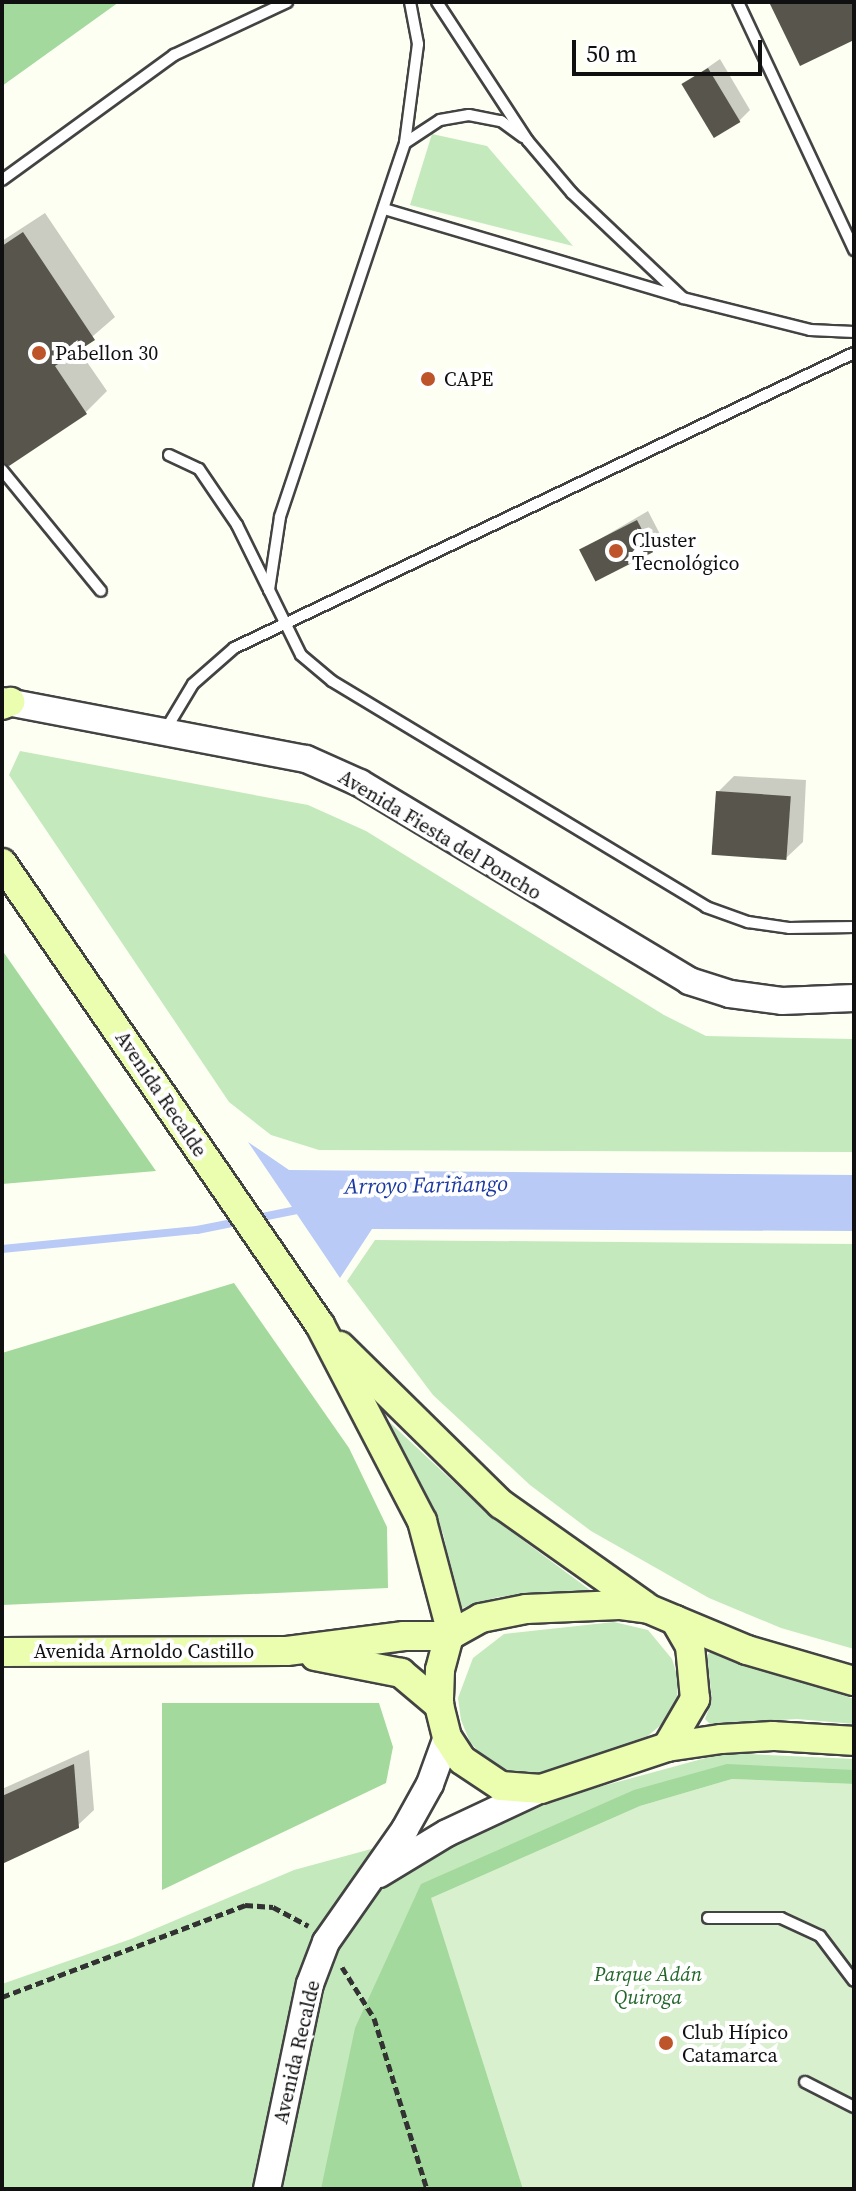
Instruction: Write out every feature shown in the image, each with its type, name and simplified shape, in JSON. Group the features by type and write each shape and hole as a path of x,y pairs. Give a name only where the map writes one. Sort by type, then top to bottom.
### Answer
{"main road":[{"name":"Avenida Recalde","path":"2,863 320,1325 422,1521 451,1635"},
{"name":"Avenida Recalde","path":"320,1325 501,1504 649,1609"},
{"path":"854,1681 747,1650 649,1609 589,1605 526,1609 481,1618 451,1635 440,1670 439,1705 447,1737 479,1776 501,1786 541,1789 667,1747 773,1736 854,1741"},
{"path":"667,1747 695,1699 690,1646 675,1620"},
{"name":"Avenida Arnoldo Castillo","path":"2,1652 287,1651 451,1635"},
{"name":"Avenida Arnoldo Castillo","path":"287,1651 401,1673 439,1705"}],"street":[{"name":"Avenida Fiesta del Poncho","path":"4,701 306,759 360,783 689,981 730,994 782,1001 854,998"},
{"name":"Avenida Recalde","path":"267,2189 310,1984 326,1942 430,1784 447,1737"},
{"name":"Avenida Recalde","path":"369,1880 447,1833 541,1789"}],"lane":[{"path":"2,180 174,55 287,2"},
{"path":"269,590 280,517 405,143 418,44 410,2"},
{"path":"437,2 528,141 572,193 683,298"},
{"path":"738,2 854,250"},
{"path":"405,143 440,120 469,115 501,121 528,141"},
{"path":"384,209 683,298 810,330 854,332"},
{"path":"164,732 193,684 234,648 854,353"},
{"path":"169,455 199,469 237,525 301,655 332,681 706,907 789,928 854,927"},
{"path":"2,470 101,591"},
{"path":"708,1918 781,1918 820,1936 854,1981"},
{"path":"805,2082 854,2107"}],"path":[{"path":"2,1997 245,1905 273,1907 303,1921 326,1942 374,2018 427,2189"}],"green space":[{"path":"2,2 119,2 2,86"},
{"path":"432,134 487,146 573,246 410,205"},
{"path":"20,751 308,805 366,831 664,1015 706,1036 854,1039 854,1152 319,1150 271,1135 229,1102 9,775"},
{"path":"2,950 156,1171 2,1184"},
{"path":"375,1240 854,1244 854,1649 781,1628 709,1598 591,1531 530,1485 433,1395 347,1281"},
{"path":"234,1283 349,1448 387,1527 388,1588 2,1605 2,1353"},
{"path":"384,1417 490,1516 590,1590 498,1597 459,1609 443,1533"},
{"path":"614,1622 648,1630 672,1659 678,1678 677,1702 669,1718 643,1740 557,1771 532,1776 506,1772 486,1760 470,1742 461,1720 458,1698 473,1658 504,1634"},
{"path":"712,1651 854,1699 854,1724 797,1719 710,1724 705,1719 712,1700 707,1655"},
{"path":"162,1703 379,1703 393,1747 386,1783 162,1890"},
{"name":"Parque Adán Quiroga","path":"724,1753 854,1759 854,2189 2,2189 2,1984 131,1939 294,1870"},
{"path":"727,1764 854,1770 854,1784 732,1779 640,1806 432,1898 523,2189 321,2189 355,2028 421,1884 634,1790"},
{"name":"Club Hípico Catamarca","path":"732,1779 854,1784 854,2189 523,2189 431,1898 640,1806"}],"water":[{"path":"248,1142 289,1170 854,1175 854,1231 372,1229 340,1278"}],"building":[{"path":"769,2 854,2 854,40 800,66"},
{"path":"708,68 740,122 714,138 681,84"},
{"name":"Pabellon 30","path":"23,232 95,340 55,366 87,414 9,466 2,462 2,246"},
{"name":"Cluster Tecnológico","path":"637,520 653,552 595,582 579,550"},
{"path":"716,791 791,796 786,860 712,855"},
{"path":"74,1764 79,1828 2,1864 2,1796"}],"waterway":[{"name":"Arroyo Fariñango","path":"2,1249 197,1230 302,1209"}],"place":[{"name":"Pabellon 30","path":"39,353"},
{"name":"CAPE","path":"428,379"},
{"name":"Cluster Tecnológico","path":"616,551"},
{"name":"Club Hípico Catamarca","path":"666,2043"}]}
